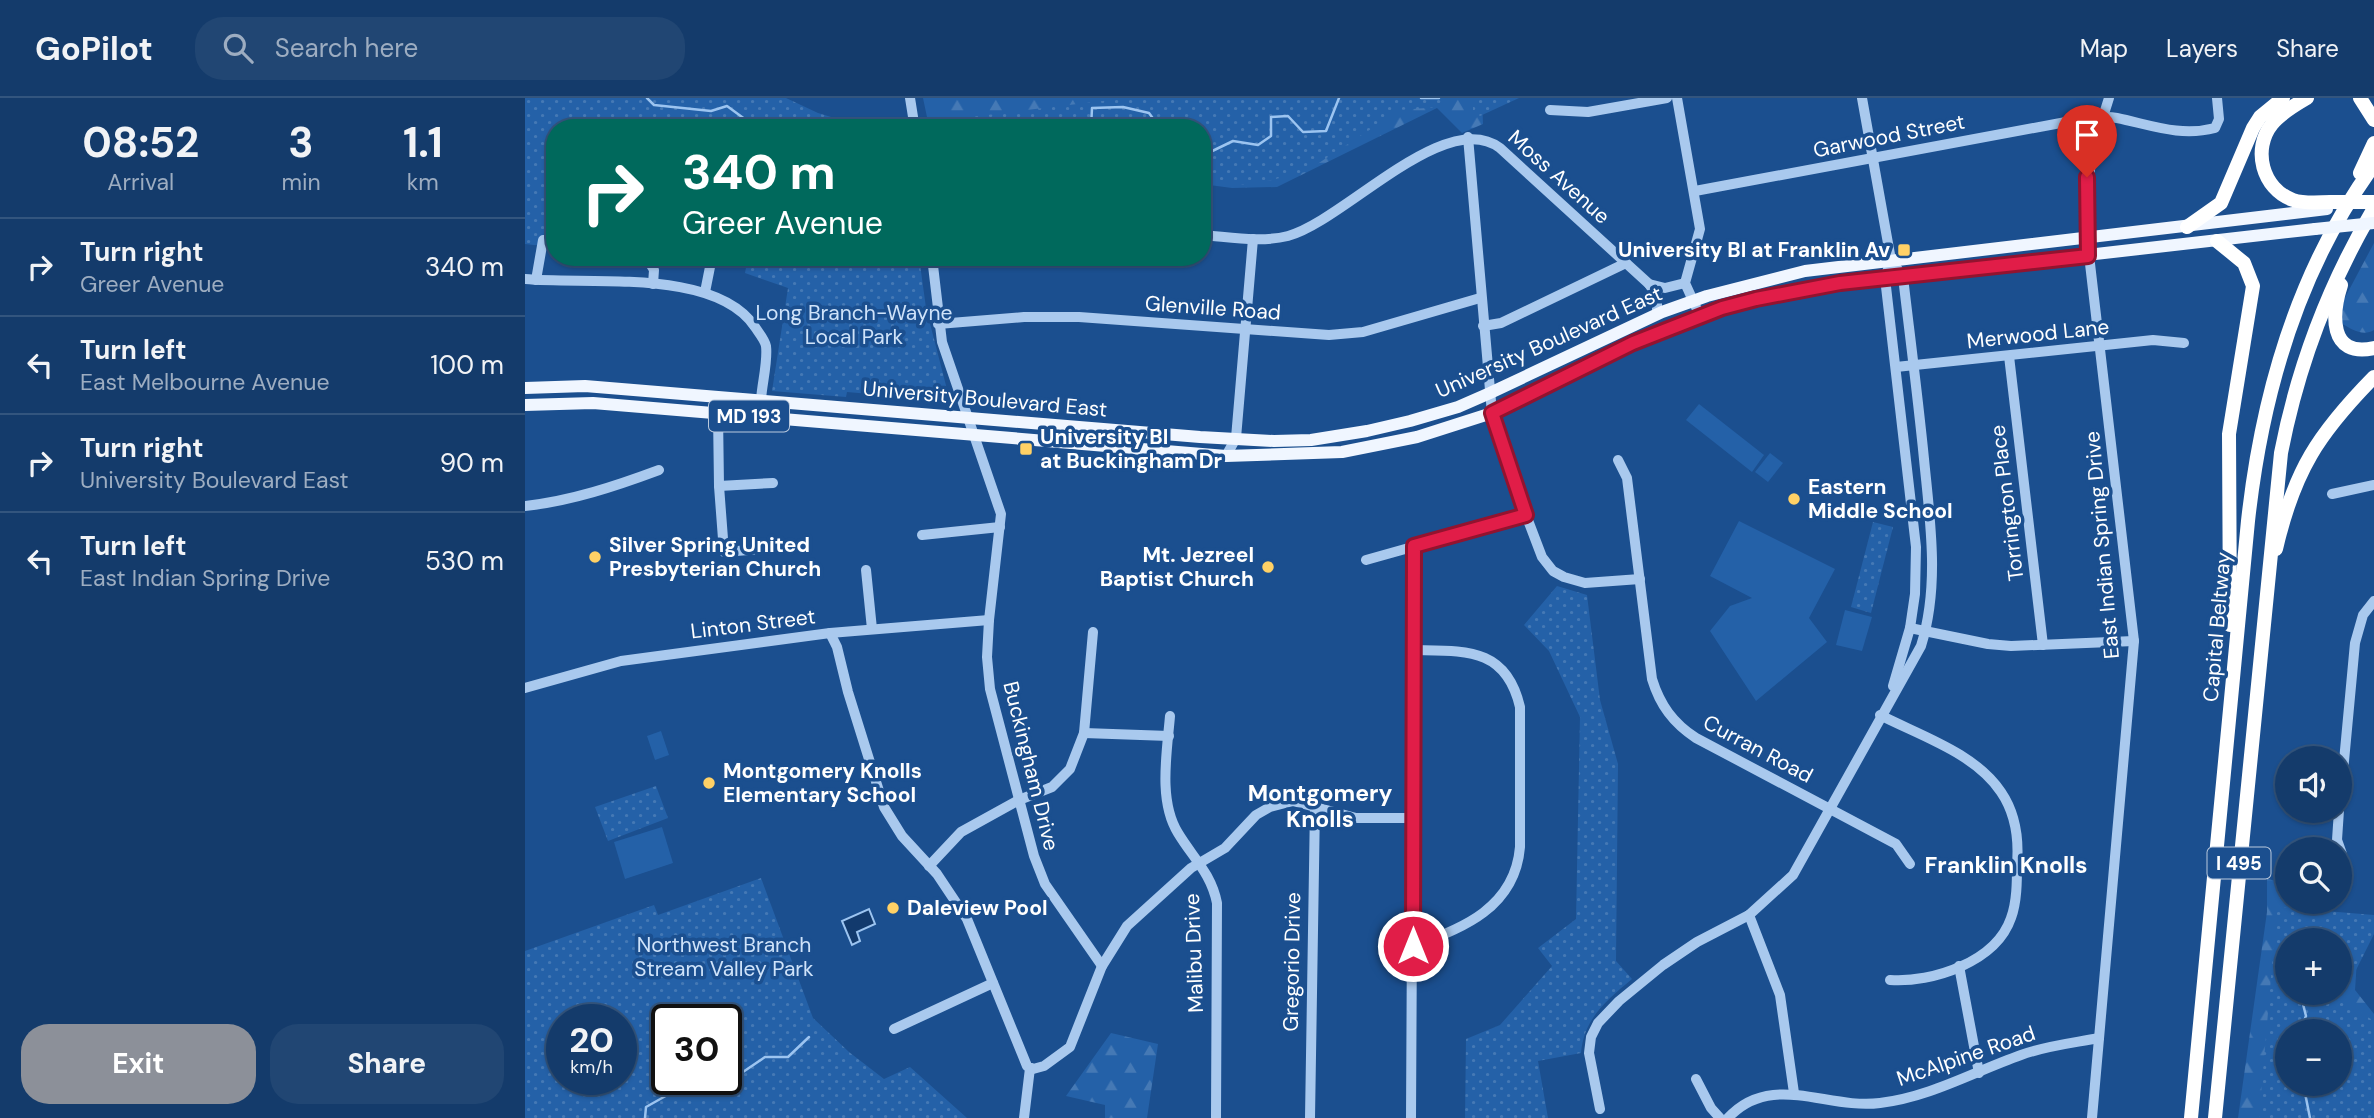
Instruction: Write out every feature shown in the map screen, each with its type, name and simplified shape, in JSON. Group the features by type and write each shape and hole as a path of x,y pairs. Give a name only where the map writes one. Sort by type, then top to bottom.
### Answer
{"highway":[{"path":"2187,227 2221,203 2253,128 2260,117 2283,98"},
{"path":"2307,98 2270,126 2262,148 2261,160 2269,181 2283,194 2305,202 2374,205"},
{"path":"2360,98 2374,120"},
{"path":"2313,269 2374,143"},
{"name":"Capital Beltway","path":"2191,1118 2249,509 2262,422 2283,345 2313,269 2374,165"},
{"name":"Capital Beltway","path":"2215,1118 2263,609 2281,453 2296,385 2317,319 2368,225 2374,205"},
{"path":"2368,225 2333,315 2334,328 2349,345 2358,349 2374,348"},
{"path":"2217,241 2244,263 2253,286 2251,312 2233,399 2228,459 2232,687"},
{"path":"2263,609 2284,517 2304,464 2325,430 2374,377"}],"main road":[{"name":"University Boulevard East","path":"525,388 585,386 1236,438 1311,440 1367,431 1458,407 1657,314 1693,300 1805,271 2187,227 2329,205"},
{"name":"University Boulevard East","path":"525,405 593,403 1226,456 1277,457 1373,448 1492,413 1633,343 1700,316 1792,291 1885,278 2368,225"}],"street":[{"path":"910,98 913,119"},
{"path":"1550,110 1588,112 1667,98"},
{"path":"1677,98 1695,191 1699,241 1685,283 1700,316"},
{"path":"1600,1109 1589,1053 1591,1037 1598,1023 1663,965 1697,942 1749,915 1793,875 1831,810 1880,715 1921,646 1926,630 1931,594 1932,540 1903,276 1891,260 1862,98"},
{"name":"East Indian Spring Drive","path":"2092,1118 2134,641 2102,347 2087,238 2087,177 2094,141 2109,98"},
{"name":"Garwood Street","path":"1695,191 2066,122 2114,118 2169,131 2201,131 2215,128 2219,119 2217,98"},
{"path":"1211,236 1253,239 1288,236 1308,229 1408,164 1468,138 1492,413 1542,558 1564,577 1585,583 1640,579"},
{"name":"Moss Avenue","path":"1468,138 1485,138 1500,148 1650,284"},
{"path":"1226,456 1236,438 1253,239"},
{"path":"543,240 531,279 653,284 705,292 738,309 750,319 766,344 761,400"},
{"path":"1880,715 1910,628 1915,594 1916,547 1885,278 1891,260"},
{"path":"1483,326 1501,323 1626,262"},
{"path":"652,266 654,270 653,284"},
{"path":"705,292 710,266"},
{"name":"Buckingham Drive","path":"933,266 938,324 972,435 1001,514 989,620 987,657 990,689 1034,856 1045,884 1103,966"},
{"path":"1650,284 1665,288 1685,283"},
{"path":"1650,284 1657,296 1657,314"},
{"name":"Glenville Road","path":"938,324 1024,317 1079,317 1244,331 1329,335 1363,332 1480,299"},
{"name":"Merwood Lane","path":"1896,367 1913,368 2153,340 2184,343"},
{"name":"Torrington Place","path":"2009,356 2043,645"},
{"path":"718,414 719,486 724,552 773,548"},
{"name":"Curran Road","path":"1618,460 1627,478 1652,679 1658,698 1668,713 1696,738 1896,844 1910,864"},
{"path":"525,506 557,502 613,487 659,470"},
{"path":"719,486 773,483"},
{"path":"2332,494 2374,485"},
{"path":"1366,560 1526,515"},
{"path":"922,535 1000,527"},
{"path":"1411,1118 1414,546"},
{"path":"866,570 872,629"},
{"path":"2345,746 2355,643 2363,615 2374,601"},
{"name":"Linton Street","path":"525,688 621,660 830,633 989,620"},
{"path":"1910,628 1988,644 2043,645 2134,641"},
{"path":"929,866 961,832 1019,800 1052,786 1070,769 1084,733 1093,632"},
{"path":"830,633 837,646 884,807 902,836 929,866 967,919 1030,1068 1024,1118"},
{"path":"1413,946 1476,921 1495,906 1511,882 1519,862 1520,847 1520,707 1516,689 1503,670 1485,656 1468,651 1414,650"},
{"path":"1880,715 1979,768 2001,791 2016,826 2019,842 2011,917 2001,936 1985,953 1959,966 1920,981 1890,980"},
{"name":"Malibu Drive","path":"1170,716 1167,791 1170,814 1177,832 1201,863 1210,880 1217,903 1216,1118"},
{"path":"1084,733 1169,736"},
{"path":"1030,1068 1044,1066 1070,1047 1103,966 1127,926 1191,868 1225,848 1256,815 1270,807 1293,801 1356,818 1413,818"},
{"name":"Gregorio Drive","path":"1310,1118 1315,806"},
{"path":"893,842 902,836"},
{"path":"1749,915 1780,995 1794,1093"},
{"path":"1959,966 1979,1073"},
{"path":"894,1030 993,983"},
{"name":"McAlpine Road","path":"1728,1118 1754,1099 1772,1094 1794,1093 1846,1103 1877,1104 1920,1096 2022,1055 2099,1038"},
{"path":"1696,1079 1711,1108 1720,1118"}],"green space":[{"path":"525,98 786,98 838,119 546,119 546,229 543,246 525,244"},
{"path":"923,98 1482,98 1483,124 1462,133 1437,108 1277,187 1232,188 1211,185 1211,119 926,119"},
{"path":"1128,98 1450,98 1451,106 1400,110 1305,172 1250,185 1211,182 1211,119 952,119"},
{"path":"1473,98 1519,98 1480,116 1473,110"},
{"path":"2374,243 2374,330 2361,332 2341,323 2340,307"},
{"name":"Long Branch-Wayne Local Park","path":"746,266 920,266 926,308 950,401 947,405 940,400 847,392 846,397 772,391 788,288 745,273"},
{"path":"1699,404 1764,455 1752,472 1686,420"},
{"path":"1770,453 1783,463 1768,482 1755,472"},
{"path":"1739,521 1835,569 1809,618 1827,642 1756,701 1710,631 1730,606 1752,598 1710,576"},
{"path":"1873,522 1893,527 1871,613 1851,607"},
{"path":"1557,586 1587,595 1600,700 1618,764 1616,961 1632,979 1598,1011 1587,1030 1581,1053 1538,1061 1548,1118 1465,1118 1466,1039 1500,1025 1552,966 1538,948 1576,919 1580,717 1549,651 1524,625"},
{"path":"1845,610 1872,617 1862,651 1836,645"},
{"path":"661,731 669,755 655,760 647,736"},
{"path":"656,786 668,818 608,841 595,807"},
{"path":"662,827 673,863 625,879 614,842"},
{"name":"Northwest Branch Stream Valley Park","path":"761,878 813,1018 849,1052 884,1079 910,1067 967,1118 525,1118 525,951 654,905 658,915"},
{"path":"2267,879 2275,881 2275,914 2330,914 2359,930 2355,990 2374,1014 2374,1118 2238,1118 2267,912"},
{"path":"2276,914 2374,915 2374,934 2352,978 2352,928 2275,928"},
{"path":"2275,930 2275,1005 2349,1005 2374,1021 2374,1118 2259,1118"},
{"path":"1111,1033 1158,1044 1147,1118 1105,1118 1105,1105 1066,1096"}],"shaded area":[{"path":"869,909 875,924 857,932 860,941 852,945 842,921"}],"waterway":[{"path":"647,98 654,105 711,111 727,106 745,119"},
{"path":"1211,152 1233,141 1258,145 1271,136 1271,117 1288,116 1303,132 1326,131 1339,98"},
{"path":"1421,98 1439,98"},
{"path":"1091,119 1092,108 1123,107 1149,113 1153,119"},
{"path":"2303,1005 2305,1019"},
{"path":"742,1073 765,1057 788,1057 809,1037"},
{"path":"645,1118 646,1107 667,1095"},
{"path":"2306,1096 2310,1118"}],"place":[{"name":"University Bl at Franklin Av","path":"1904,250"},
{"name":"University Bl at Buckingham Dr","path":"1026,449"},
{"name":"Eastern Middle School","path":"1794,499"},
{"name":"Silver Spring United Presbyterian Church","path":"595,557"},
{"name":"Mt. Jezreel Baptist Church","path":"1268,567"},
{"name":"Montgomery Knolls Elementary School","path":"709,783"},
{"name":"Daleview Pool","path":"893,908"}],"district":[{"name":"Montgomery Knolls","path":"1320,806"},
{"name":"Franklin Knolls","path":"2006,865"}],"route":[{"path":"1413,946 1414,546 1526,515 1492,413 1633,343 1722,308 1756,299 1840,283 2088,256 2087,177"}]}
